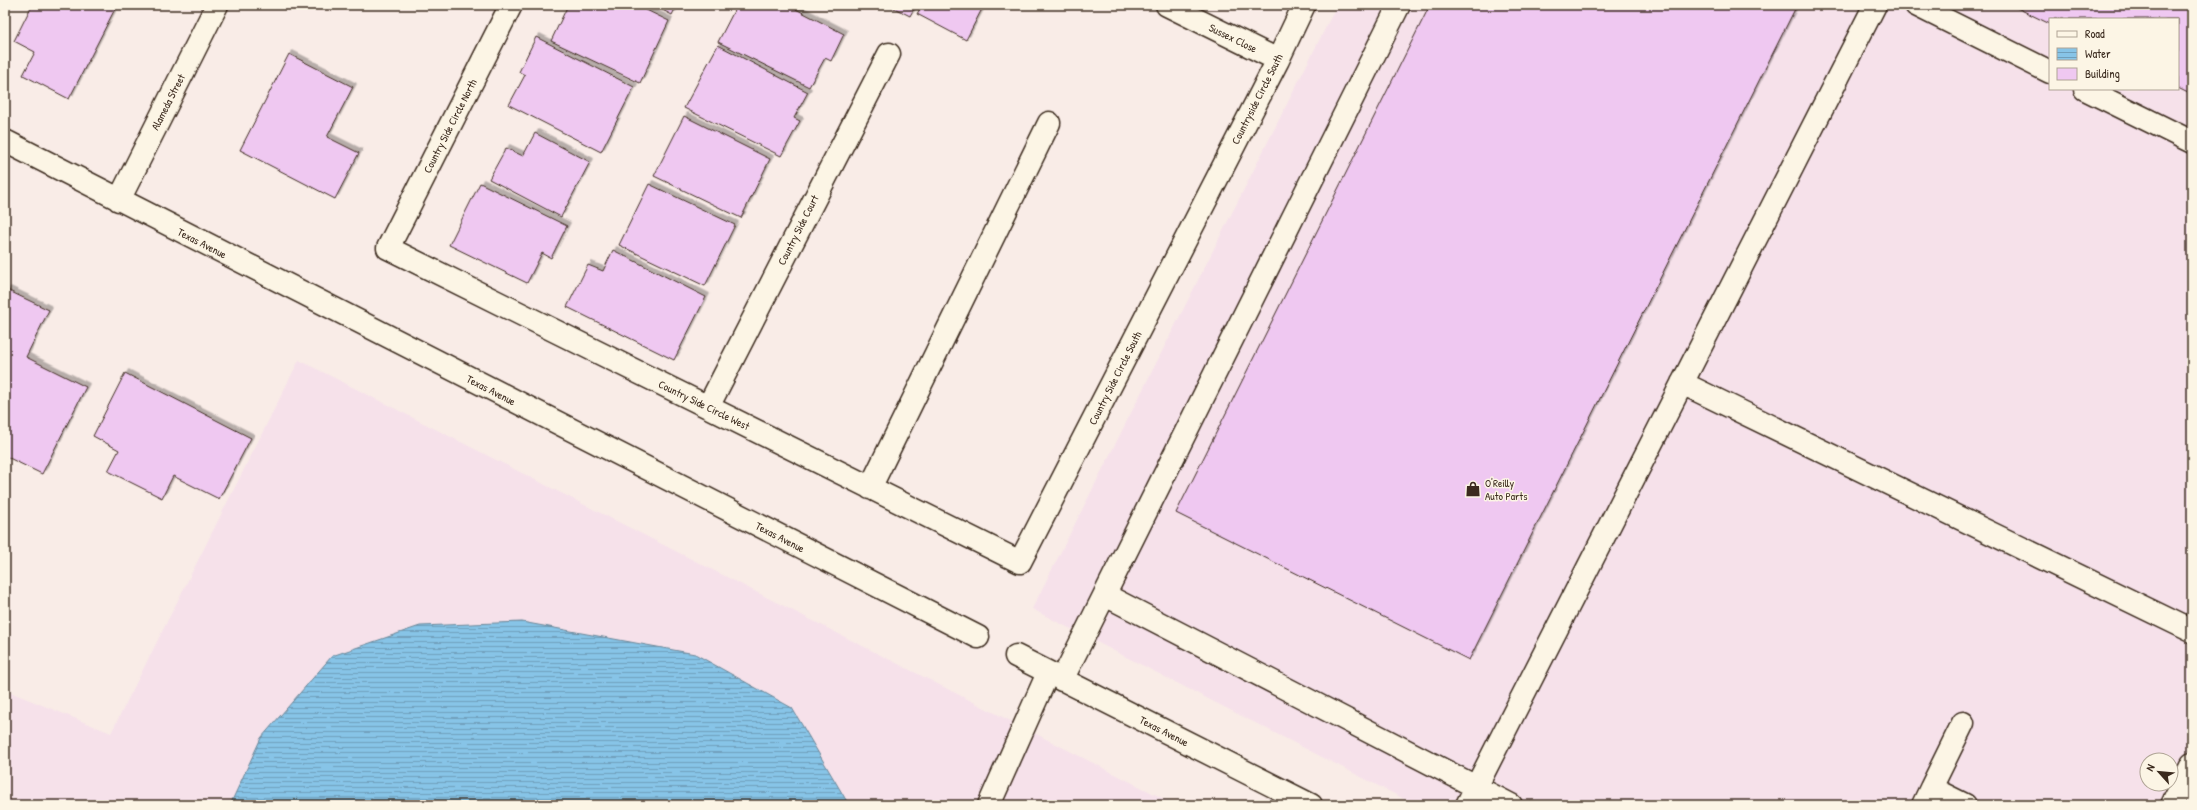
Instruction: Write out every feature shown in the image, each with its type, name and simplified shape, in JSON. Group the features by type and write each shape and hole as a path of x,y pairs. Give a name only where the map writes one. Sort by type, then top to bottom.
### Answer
{"street":[{"name":"Alameda Street","path":"119,200 217,5"},
{"name":"Country Side Circle North","path":"388,248 511,5"},
{"name":"Sussex Close","path":"1167,5 1278,60"},
{"name":"Countryside Circle South","path":"1210,193 1278,60 1304,5"},
{"path":"989,805 1055,676 1105,595 1399,5"},
{"path":"1471,796 1875,5"},
{"path":"1916,5 2049,72"},
{"name":"Country Side Court","path":"708,407 889,54"},
{"path":"2087,90 2192,142"},
{"path":"870,488 1049,123"},
{"name":"Texas Avenue","path":"5,141 978,637"},
{"name":"Country Side Circle South","path":"1020,562 1210,193"},
{"name":"Country Side Circle West","path":"388,248 1020,562"},
{"path":"1682,383 2192,631"},
{"path":"1105,595 1471,796 1511,805"},
{"name":"Texas Avenue","path":"1016,656 1274,797 1311,805"},
{"path":"1963,723 1927,797 1965,805"},
{"path":"2172,805 2192,764"}],"shaded area":[{"path":"1337,5 2192,5 2192,805 1416,805 1032,609"},
{"path":"299,360 1176,805 5,805 5,690 111,733"}],"water":[{"path":"522,622 695,654 792,708 849,805 230,805 261,738 332,656 420,626"}],"building":[{"path":"32,5 117,5 69,99 23,75 35,52 14,41"},
{"path":"568,5 636,5 669,21 640,83 551,41"},
{"path":"653,5 677,5 672,15"},
{"path":"737,5 788,5 844,34 831,61 825,58 809,87 718,42"},
{"path":"888,5 916,5 910,16"},
{"path":"922,5 984,5 966,40 917,14"},
{"path":"1430,5 1797,5 1469,660 1176,513"},
{"path":"2011,5 2192,5 2192,95 2179,88 2179,18 2049,18 2049,24"},
{"path":"536,37 634,87 601,152 509,105 525,75 519,72"},
{"path":"718,45 808,92 794,118 800,121 781,156 684,108"},
{"path":"289,54 353,87 327,137 359,153 335,199 240,150"},
{"path":"684,116 770,159 741,218 654,176"},
{"path":"535,133 590,162 561,217 489,179 506,148 523,156"},
{"path":"480,183 567,226 551,258 542,253 527,283 449,245"},
{"path":"649,184 735,225 705,286 619,245"},
{"path":"613,250 706,297 674,360 567,307 588,265 603,271"},
{"path":"7,290 49,310 26,357 86,387 42,474 5,456 5,294"},
{"path":"125,373 251,438 219,499 173,476 162,498 108,471 119,450 93,436"}],"place":[{"name":"O'Reilly Auto Parts","path":"1473,489"}]}
